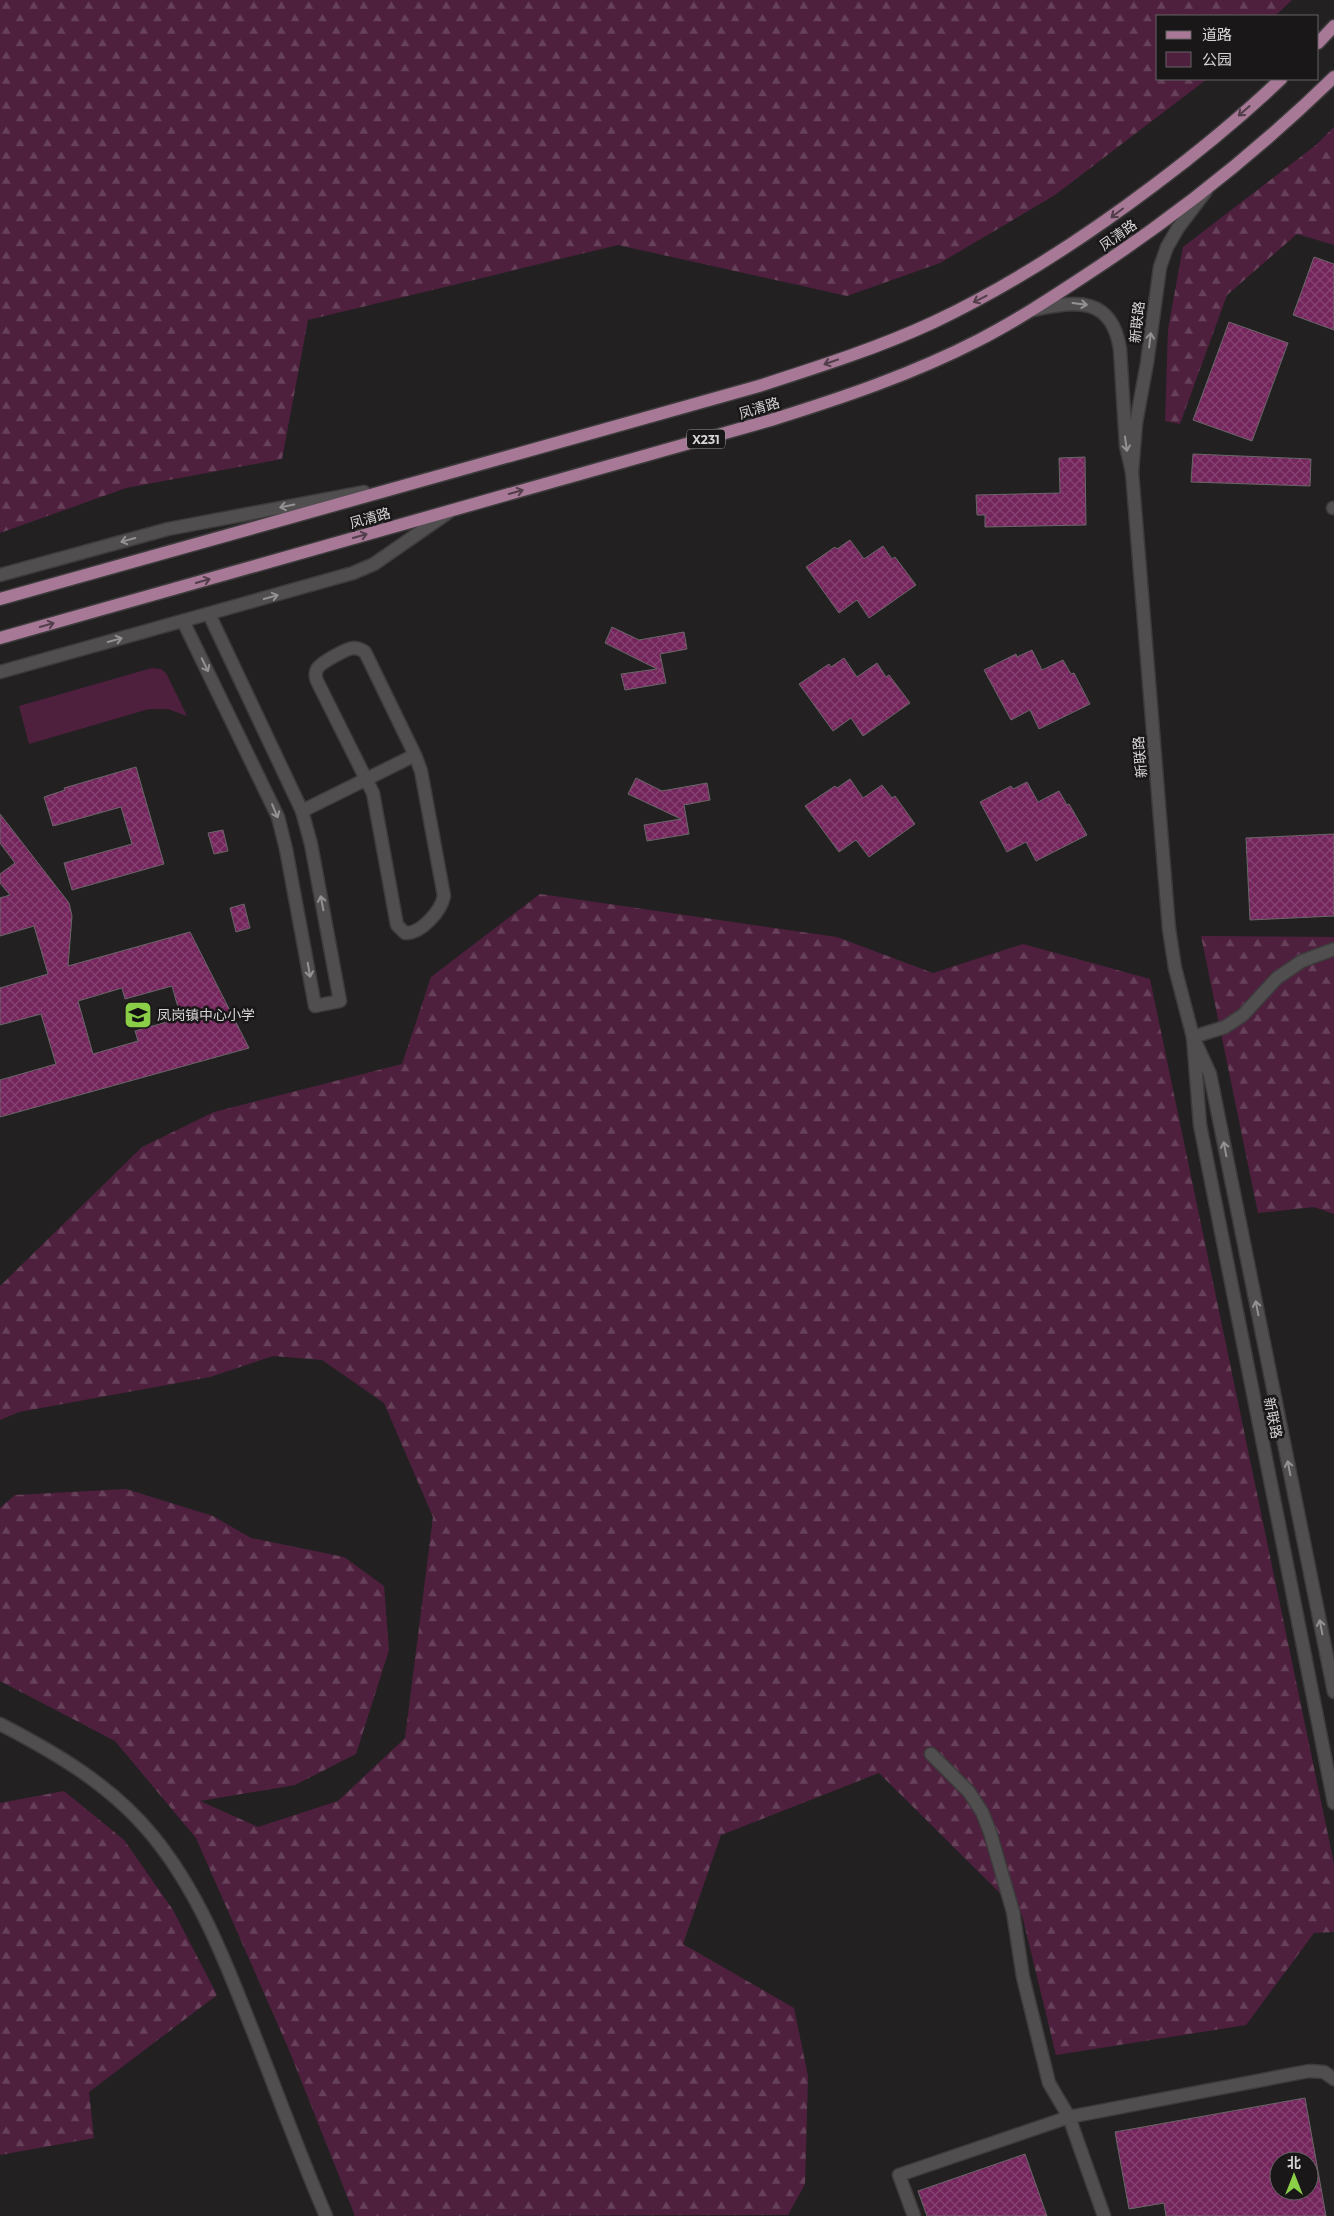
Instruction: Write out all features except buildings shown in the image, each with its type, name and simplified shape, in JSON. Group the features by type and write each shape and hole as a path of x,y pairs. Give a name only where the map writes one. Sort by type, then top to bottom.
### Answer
{"main road":[{"path":"1319,42 1334,26"},
{"name":"凤清路","path":"0,638 762,423 831,401 949,354 978,341 1032,310 1109,260 1209,188 1304,106 1334,77"},
{"name":"凤清路","path":"0,599 759,386 848,356 933,322 988,295 1038,266 1113,216 1184,162 1280,80"}],"street":[{"name":"新联路","path":"1132,472 1136,423 1147,363 1160,267 1167,247 1178,228 1209,188"},
{"name":"新联路","path":"1032,310 1058,304 1076,303 1092,306 1105,313 1113,323 1118,336 1126,446 1132,472 1169,929 1175,968 1193,1037 1200,1124 1334,1803"},
{"path":"0,575 168,528 421,481"},
{"path":"0,672 353,573 374,564 451,511"},
{"path":"183,621 278,817 286,849 315,1006 340,1002 311,844 302,811 209,614"},
{"path":"358,648 365,652 414,755 421,771 444,896 439,908 416,932 411,934 405,933 397,926 373,793 315,676 321,664 350,649 358,648"},
{"path":"302,811 414,755"},
{"path":"1193,1037 1225,1028 1243,1015 1277,978 1302,961 1334,949"},
{"name":"新联路","path":"1193,1037 1210,1074 1334,1692"},
{"path":"0,1724 60,1756 94,1779 125,1806 152,1834 176,1867 195,1900 229,1971 326,2216"},
{"path":"931,1754 969,1792 985,1818 1013,1912 1023,1976 1049,2083 1069,2116 1104,2216"},
{"path":"914,2216 900,2175 1069,2116 1308,2071 1324,2072 1334,2079"}],"green space":[{"path":"0,0 1292,0 1276,15 1156,15 1156,80 1206,80 1055,195 940,263 847,296 618,245 308,320 282,459 126,488 0,533"},
{"path":"1334,127 1334,245 1297,234 1227,295 1180,424 1165,421 1168,329 1183,247 1316,145"},
{"path":"152,668 161,669 166,673 187,716 168,709 149,709 29,744 19,706"},
{"path":"540,894 837,937 933,973 1023,944 1150,979 1334,1864 1334,1932 1314,1933 1246,2025 1056,2055 1022,1915 879,1773 721,1835 683,1944 794,2008 808,2076 805,2184 788,2215 355,2216 289,2050 196,1838 115,1741 0,1681 0,1508 15,1495 126,1489 213,1516 251,1538 344,1557 384,1586 389,1650 356,1754 295,1785 200,1801 258,1827 338,1801 405,1738 433,1517 384,1403 322,1360 273,1356 210,1377 19,1412 0,1420 0,1286 142,1147 214,1112 402,1064 431,977"},
{"path":"1201,936 1334,937 1334,1214 1314,1207 1258,1213"},
{"path":"64,1791 124,1840 173,1910 217,1995 89,2092 94,2138 0,2155 0,1803"}],"place":[{"name":"凤岗镇中心小学","path":"138,1015"}]}
